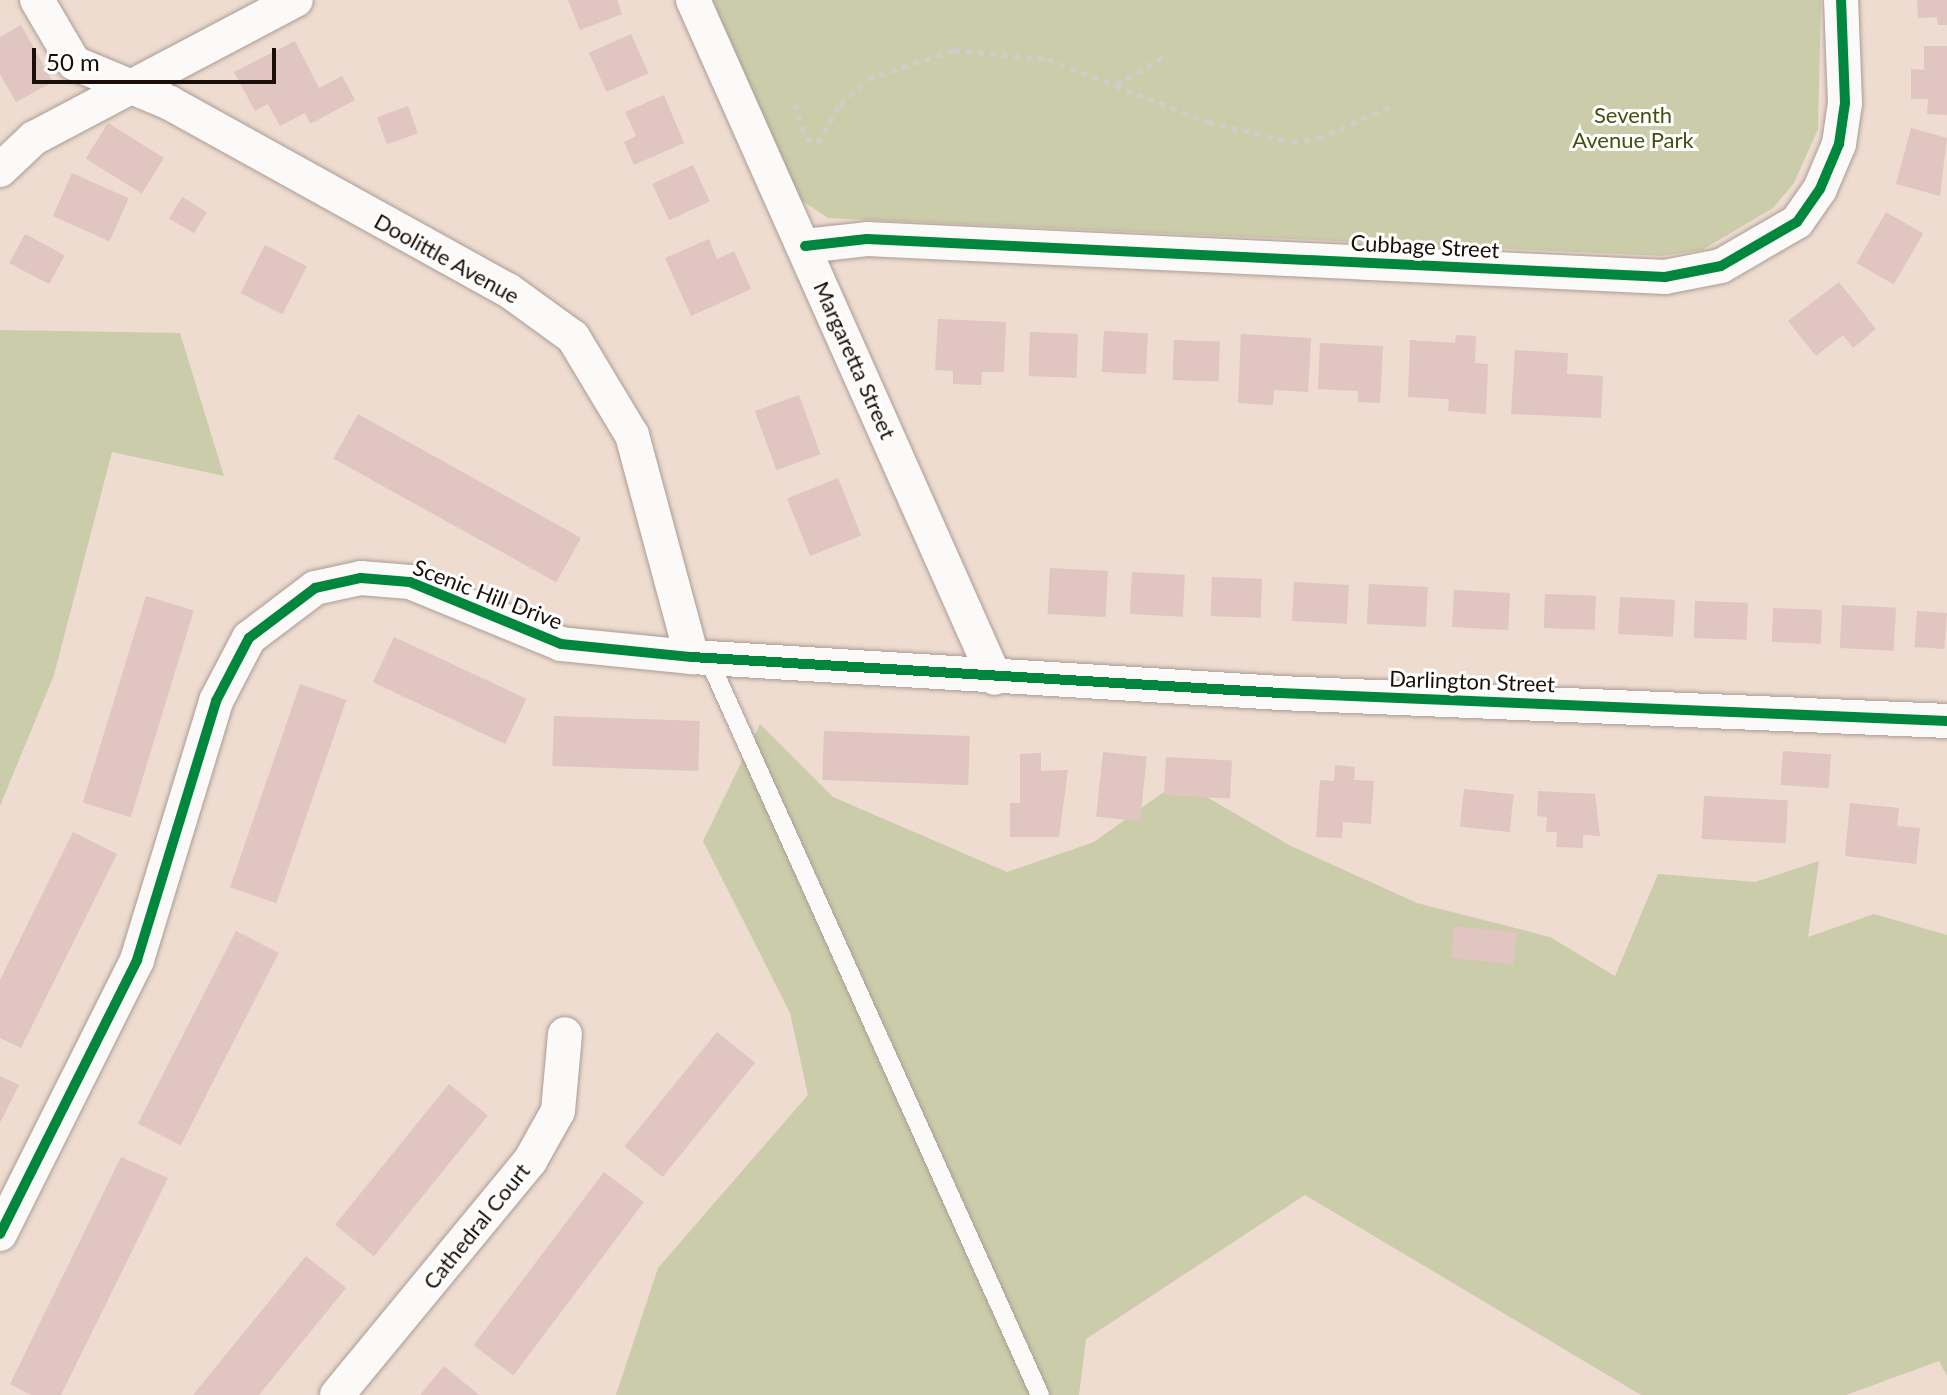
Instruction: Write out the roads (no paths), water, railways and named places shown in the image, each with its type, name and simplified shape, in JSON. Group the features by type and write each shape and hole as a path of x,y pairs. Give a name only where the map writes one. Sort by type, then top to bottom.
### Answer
{"street":[{"name":"Doolittle Avenue","path":"37,0 74,63 125,88 170,103 508,290 573,337 632,435 700,658"},
{"path":"0,170 34,138 296,0"},
{"name":"Margaretta Street","path":"693,0 995,678"},
{"name":"Cubbage Street","path":"805,246 867,239 1665,277 1721,266 1797,222 1820,189 1839,144 1845,103 1841,0"},
{"name":"Scenic Hill Drive","path":"0,1234 137,960 216,701 249,638 288,604 315,588 361,578 410,582 561,644 700,658 995,678"},
{"name":"Darlington Street","path":"995,678 1947,721"},
{"name":"Cathedral Court","path":"337,1395 530,1161 558,1111 565,1034"}],"lane":[{"path":"700,658 1040,1395"}],"park label":[{"name":"Seventh Avenue Park","path":"1633,126"}]}
